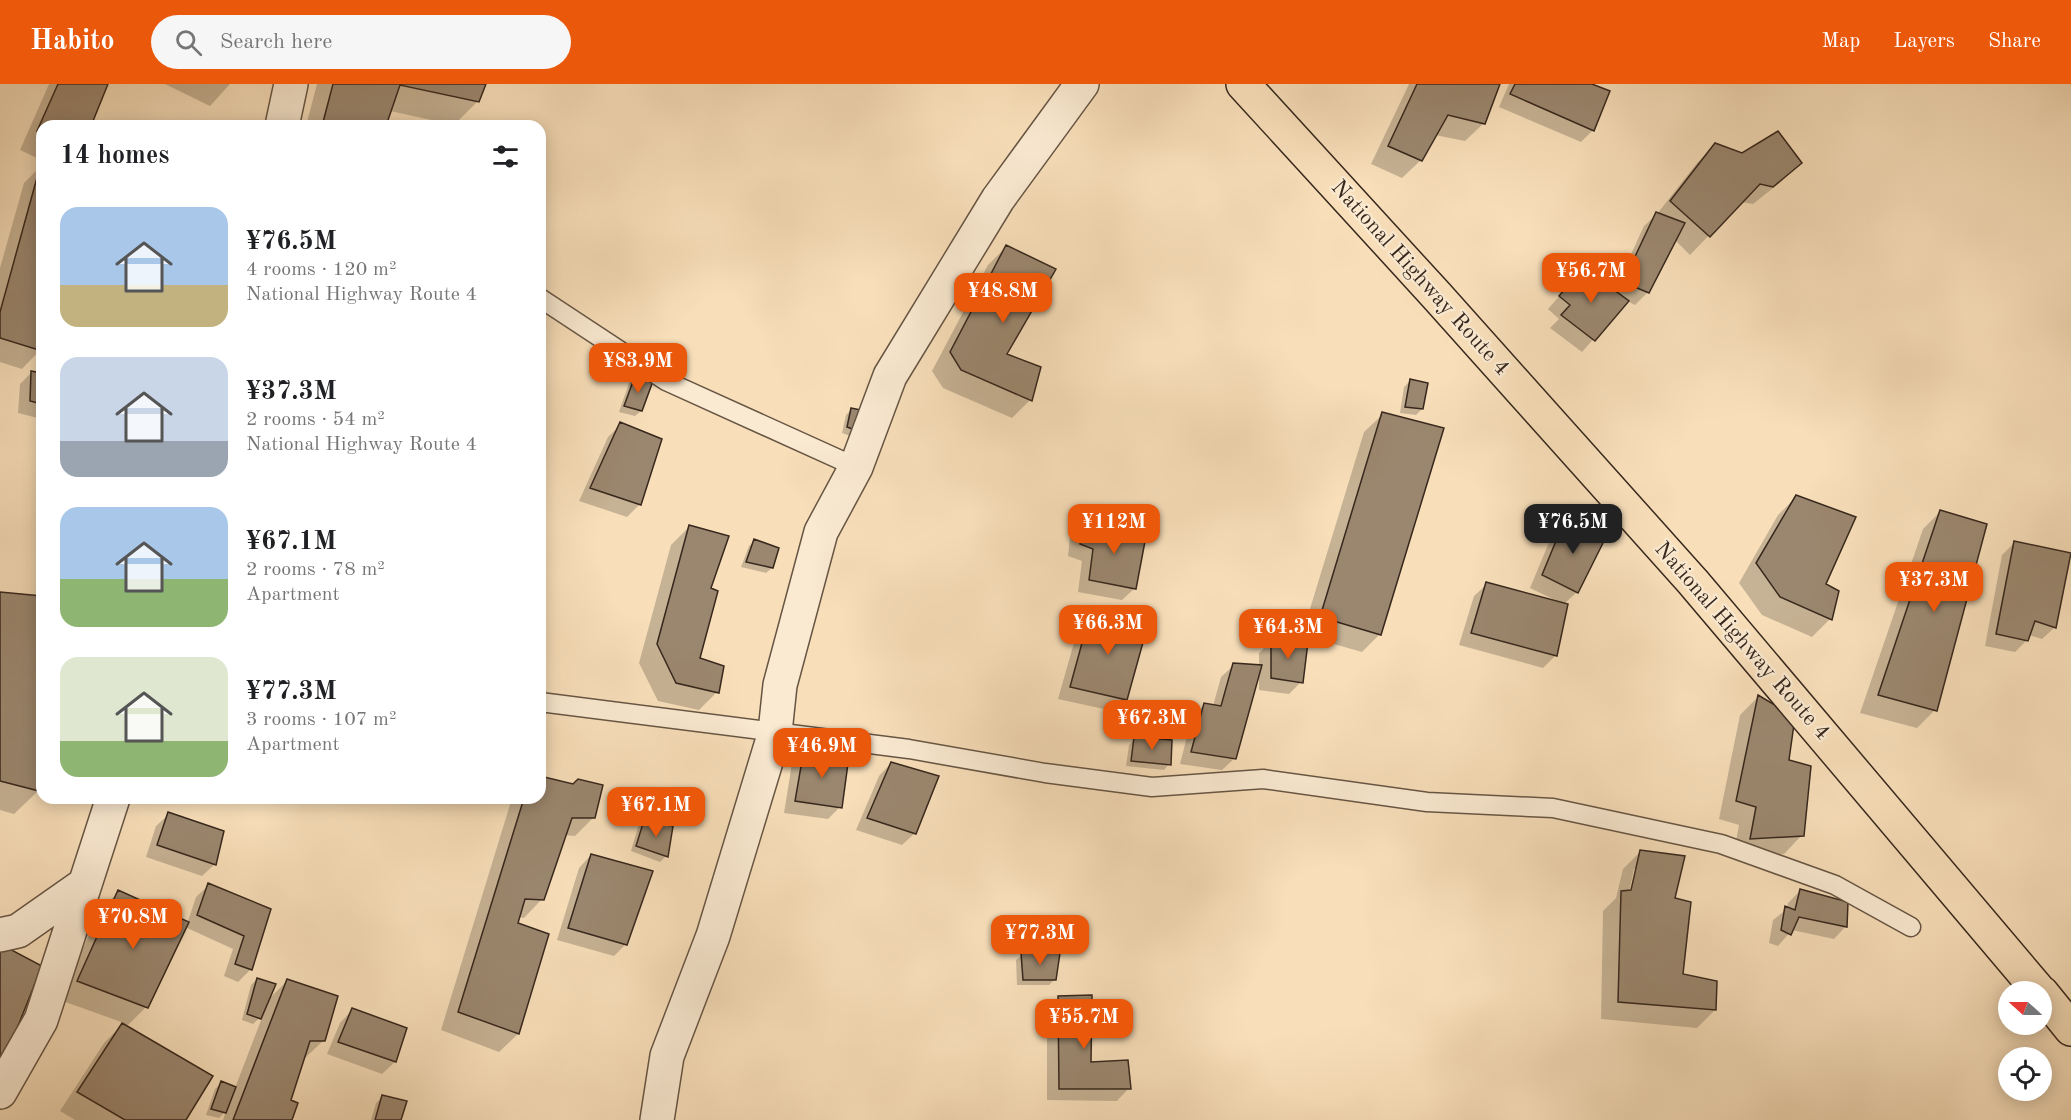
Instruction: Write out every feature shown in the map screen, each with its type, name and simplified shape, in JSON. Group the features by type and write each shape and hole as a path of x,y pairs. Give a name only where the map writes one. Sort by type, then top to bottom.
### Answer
{"highway":[{"name":"National Highway Route 4","path":"1244,84 1693,582 2032,981"},
{"name":"National Highway Route 4","path":"2052,1006 2071,1029"}],"street":[{"path":"283,120 291,84"},
{"path":"657,1120 667,1056 713,936 775,732 780,685 821,532 856,467 890,376 998,199 1082,84"},
{"path":"0,1092 41,1020 111,804"},
{"path":"0,935 18,931 85,884"}],"lane":[{"path":"546,302 666,381 856,467"},
{"path":"546,703 909,749 1045,773 1152,787 1263,779 1427,802 1553,808 1721,844 1835,885 1911,927"}],"building":[{"path":"58,84 108,84 93,120 42,120"},
{"path":"333,84 486,84 479,102 400,85 388,120 324,120"},
{"path":"1417,84 1500,84 1485,124 1448,115 1422,161 1388,146"},
{"path":"1515,84 1592,84 1610,91 1594,131 1510,94"},
{"path":"1778,131 1802,163 1773,187 1760,184 1710,237 1670,201 1715,143 1742,153"},
{"path":"36,181 36,349 0,338 0,312"},
{"path":"1656,212 1685,223 1649,293 1623,282"},
{"path":"1006,245 1056,269 1007,354 1041,367 1032,401 961,370 950,352"},
{"path":"1583,267 1629,301 1595,341 1561,315 1570,305 1559,296"},
{"path":"31,371 36,372 36,402 30,401"},
{"path":"635,376 653,381 642,411 624,406"},
{"path":"1410,379 1428,383 1423,409 1405,407"},
{"path":"851,408 866,411 860,432 847,427"},
{"path":"1382,412 1444,428 1381,635 1320,617"},
{"path":"620,422 662,439 641,505 590,488"},
{"path":"1796,495 1856,517 1826,584 1839,591 1832,620 1780,597 1756,563"},
{"path":"1940,510 1987,524 1937,711 1878,695"},
{"path":"1565,519 1607,535 1578,593 1542,575"},
{"path":"1081,523 1146,536 1136,589 1089,580 1093,549 1080,544"},
{"path":"689,525 729,536 711,588 718,591 700,658 724,666 719,693 676,683 657,644"},
{"path":"754,539 779,548 773,568 746,562"},
{"path":"2014,541 2071,553 2056,628 2035,621 2028,641 1996,634"},
{"path":"1486,582 1568,604 1557,656 1471,633"},
{"path":"0,592 36,595 36,790 0,781"},
{"path":"1091,610 1147,628 1127,700 1070,687"},
{"path":"1271,639 1308,642 1303,683 1271,678"},
{"path":"1233,663 1262,665 1236,759 1191,752 1204,703 1221,706"},
{"path":"1758,695 1795,717 1789,760 1811,766 1804,836 1750,839 1756,807 1736,801"},
{"path":"1134,737 1172,740 1171,765 1131,761"},
{"path":"804,749 849,756 842,808 795,801"},
{"path":"891,762 939,776 916,834 867,818"},
{"path":"546,777 573,784 578,779 603,785 595,818 572,818 544,900 525,899 518,923 549,934 519,1034 458,1012 522,804 546,804"},
{"path":"168,812 224,831 216,865 157,845"},
{"path":"644,820 673,826 668,857 636,846"},
{"path":"1640,850 1685,856 1675,898 1691,902 1683,974 1717,981 1716,1010 1618,1002 1621,891 1631,890"},
{"path":"591,854 653,871 627,945 568,928"},
{"path":"208,883 271,909 252,970 235,964 244,936 197,915"},
{"path":"1800,889 1848,902 1847,927 1799,917 1791,935 1781,930 1785,906 1795,910"},
{"path":"118,890 189,922 148,1008 77,981"},
{"path":"0,944 42,966 0,1071"},
{"path":"1021,953 1060,953 1056,980 1023,980"},
{"path":"257,978 276,984 261,1019 247,1014"},
{"path":"287,979 338,996 325,1041 310,1041 291,1100 298,1103 292,1120 233,1120"},
{"path":"1092,995 1091,1062 1128,1060 1131,1089 1059,1089 1058,996"},
{"path":"352,1008 407,1028 396,1062 338,1042"},
{"path":"122,1023 213,1076 186,1120 125,1120 77,1092"},
{"path":"221,1081 236,1087 226,1113 211,1109"},
{"path":"382,1095 407,1101 401,1120 375,1120"}]}
